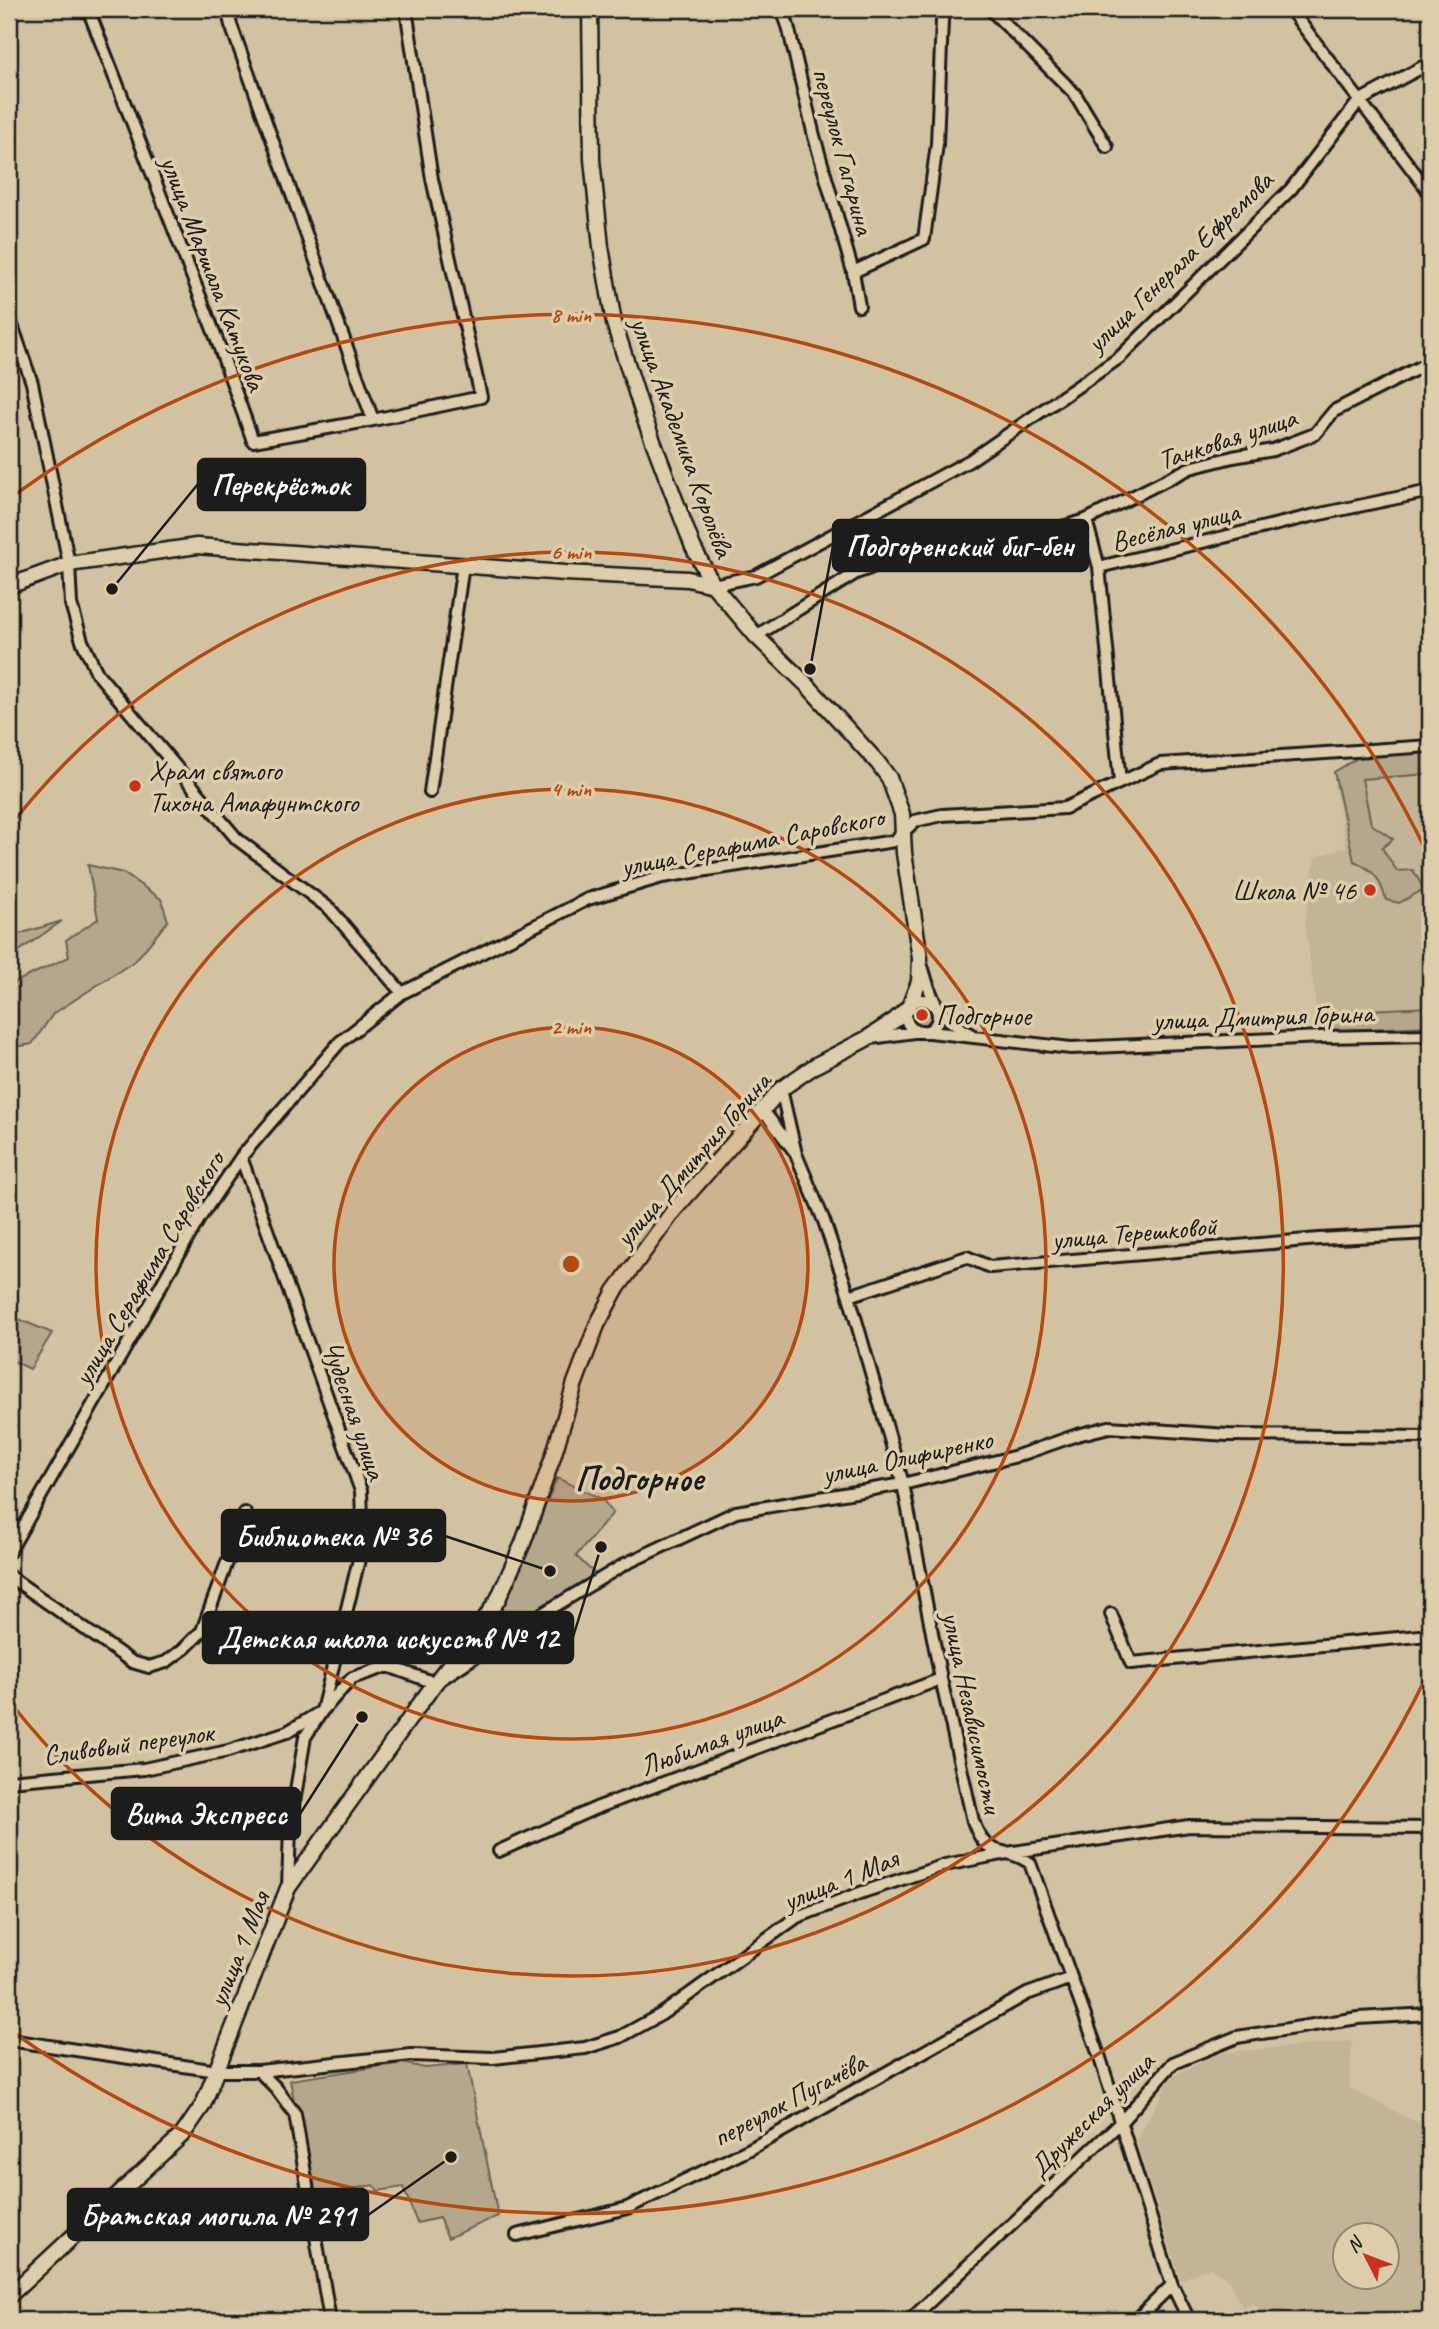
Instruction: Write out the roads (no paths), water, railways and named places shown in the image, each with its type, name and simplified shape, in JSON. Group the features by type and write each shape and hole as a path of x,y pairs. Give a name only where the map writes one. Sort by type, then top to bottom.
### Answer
{"street":[{"name":"улица Маршала Катукова","path":"88,9 217,340 253,441 373,420 481,397 432,180 406,9"},
{"path":"226,9 373,420"},
{"name":"улица Академика Королёва","path":"590,9 592,159 601,247 614,323 645,420 693,547 713,586 756,636 808,686 889,778 902,814 920,958 919,982 909,1007"},
{"name":"переулок Гагарина","path":"782,9 814,136 853,272 859,306"},
{"path":"853,272 924,239 937,144 942,20 945,9"},
{"path":"990,9 1075,94 1107,147"},
{"path":"1294,10 1359,101 1429,188"},
{"path":"1359,101 1430,63"},
{"name":"улица Генерала Ефремова","path":"9,586 69,564 197,546 565,573 688,579 713,586 756,576 969,461 1119,358 1291,189 1359,101"},
{"path":"9,316 32,383 69,564 71,604 82,641 97,673 237,839 330,909 402,993"},
{"name":"Танковая улица","path":"756,636 856,573 915,553 984,550 1086,520 1190,468 1273,450 1315,434 1334,411 1430,362"},
{"name":"Весёлая улица","path":"1120,782 1099,568 1311,516 1430,491"},
{"path":"1086,520 1099,568"},
{"path":"430,792 463,565"},
{"name":"улица Серафима Саровского","path":"9,1552 200,1219 241,1157 340,1042 402,993 588,899 662,877 894,841 915,821 942,815 1065,808 1160,764 1430,746"},
{"path":"909,1007 908,1023 916,1030 934,1026 938,1016 920,958"},
{"path":"866,1039 922,1000 932,1003 955,1025 980,1038"},
{"name":"улица Дмитрия Горина","path":"498,1599 523,1543 575,1383 597,1325 615,1290 675,1209 762,1109 781,1089 816,1065 866,1039 921,1031 1071,1048 1430,1035"},
{"path":"781,1089 796,1154"},
{"path":"762,1109 796,1154"},
{"name":"улица Независимости","path":"796,1154 824,1221 849,1296 903,1484 968,1804 978,1836 986,1847 996,1852 1022,1857 1031,1863 1121,2122 1172,2285 1189,2320"},
{"name":"Чудесная улица","path":"241,1157 361,1491 363,1543 322,1712 305,1737 290,1826 288,1888"},
{"name":"улица Терешковой","path":"849,1296 967,1257 990,1267 1319,1239 1430,1233"},
{"name":"улица Олифиренко","path":"435,1684 517,1629 625,1564 736,1512 903,1484 1017,1456 1109,1427 1228,1435 1430,1437"},
{"path":"9,1576 132,1662 149,1667 166,1662 202,1631 245,1513"},
{"name":"улица 1 Мая","path":"9,2296 183,2134 203,2105 288,1888 435,1684 481,1626 498,1599"},
{"path":"1111,1614 1132,1662 1430,1635"},
{"name":"Сливовый переулок","path":"9,1781 144,1769 228,1751 286,1732 322,1712 352,1678 388,1666 435,1684"},
{"name":"Любимая улица","path":"499,1851 596,1808 942,1679"},
{"name":"улица 1 Мая","path":"9,2040 217,2071 259,2071 411,2055 493,2058 585,2048 620,2038 662,2014 797,1917 945,1865 1189,1826 1430,1828"},
{"name":"переулок Пугачёва","path":"517,2235 627,2208 750,2149 1027,1994 1071,1978"},
{"name":"Дружеская улица","path":"910,2320 1121,2122 1172,2063 1237,2037 1358,2018 1430,2014"},
{"path":"259,2071 276,2088 295,2114 330,2320"},
{"path":"1136,2320 1172,2285"}],"place":[{"name":"Перекрёсток","path":"112,589"},
{"name":"Подгоренский биг-бен","path":"810,669"},
{"name":"Храм святого Тихона Амафунтского","path":"135,786"},
{"name":"Школа № 46","path":"1370,890"},
{"name":"Подгорное","path":"922,1015"},
{"name":"Детская школа искусств № 12","path":"601,1547"},
{"name":"Библиотека № 36","path":"550,1571"},
{"name":"Вита Экспресс","path":"362,1717"},
{"name":"Братская могила № 291","path":"451,2157"}],"district":[{"name":"Подгорное","path":"639,1478"}]}
